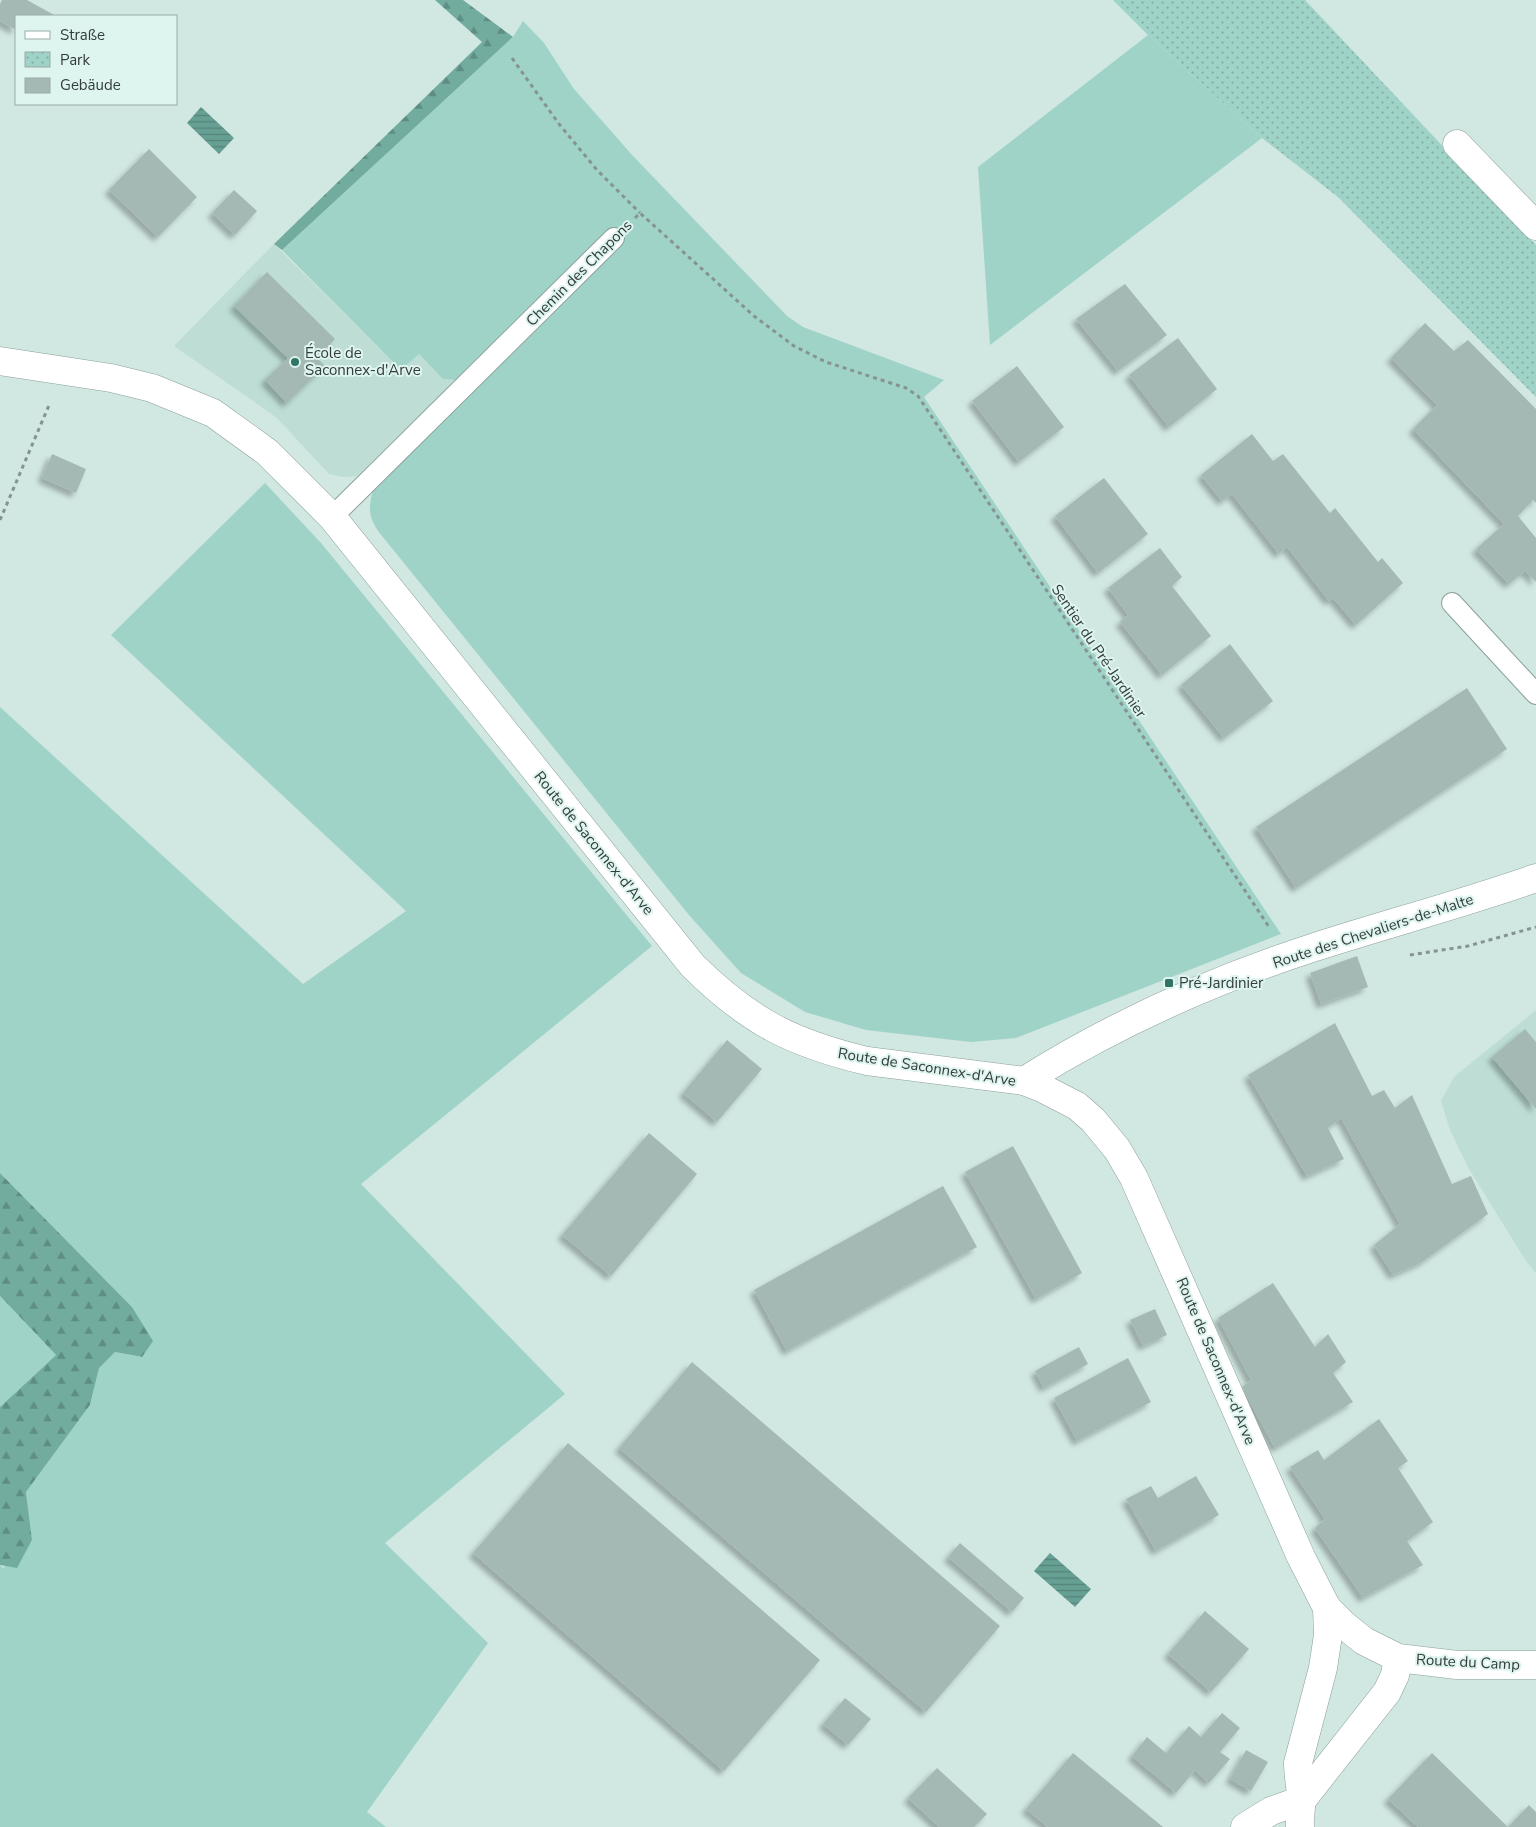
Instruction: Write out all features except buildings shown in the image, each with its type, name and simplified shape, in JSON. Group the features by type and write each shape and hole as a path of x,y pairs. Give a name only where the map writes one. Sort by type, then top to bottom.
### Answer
{"street":[{"path":"1457,144 1536,226"},
{"name":"Route de Saconnex-d'Arve","path":"0,361 111,378 152,388 213,414 267,452 332,517 693,966 722,994 768,1027 817,1048 867,1061 1024,1081 1063,1097 1093,1120 1117,1149 1134,1178 1301,1557 1327,1608 1328,1635 1323,1668 1298,1763 1297,1779 1302,1800 1299,1818 1300,1827"},
{"name":"Route des Chevaliers-de-Malte","path":"1024,1081 1070,1052 1166,1005 1287,957 1536,878"},
{"name":"Route du Camp","path":"1327,1608 1364,1641 1398,1658 1457,1664 1536,1664"},
{"path":"1245,1827 1251,1821 1271,1810 1302,1800 1387,1692 1398,1658"}],"lane":[{"name":"Chemin des Chapons","path":"332,517 614,238"},
{"path":"1452,603 1536,694"}],"path":[{"path":"512,58 559,124 597,170 640,213"},
{"name":"Chemin des Chapons","path":"614,238 640,213 754,316 794,346 826,362 875,378"},
{"path":"0,520 64,370"},
{"name":"Sentier du Pré-Jardinier","path":"875,378 906,388 918,396 1287,957"},
{"path":"1407,956 1468,946 1536,926"}],"shaded area":[{"path":"201,107 234,138 219,154 187,123"},
{"name":"École de Saconnex-d'Arve","path":"274,244 401,370 419,354 443,379 456,380 357,476 343,477 329,474 276,417 174,346"},
{"path":"1536,1010 1536,1273 1526,1261 1469,1169 1450,1130 1441,1101 1454,1077"},
{"path":"1050,1553 1091,1589 1075,1607 1034,1571"}],"green space":[{"path":"435,0 463,0 513,37 282,250 274,244 482,42"},
{"path":"1113,0 1305,0 1536,245 1536,397 1338,197 1262,138 1148,35"},
{"path":"523,21 544,43 574,89 633,156 787,316 803,327 944,380 924,397 1281,934 1016,1038 971,1042 866,1030 805,1012 741,973 689,915 378,531 372,520 370,510 374,488 608,231 456,380 443,379 419,354 401,370 282,250 513,37"},
{"path":"1148,35 1262,138 990,345 978,167"},
{"path":"265,483 321,543 652,946 361,1184 565,1394 385,1543 488,1643 367,1812 386,1827 0,1827 0,1565 3,1568 32,1541 26,1492 90,1405 99,1367 115,1352 142,1357 132,1307 0,1173 0,707 303,984 406,911 111,635"},
{"path":"0,1173 132,1307 153,1341 142,1357 115,1352 99,1368 90,1405 26,1492 32,1540 17,1568 0,1565 0,1407 56,1355 0,1296"},
{"path":"0,1296 56,1355 0,1407"}],"place":[{"name":"École de Saconnex-d'Arve","path":"295,362"},
{"name":"Pré-Jardinier","path":"1169,983"}]}
